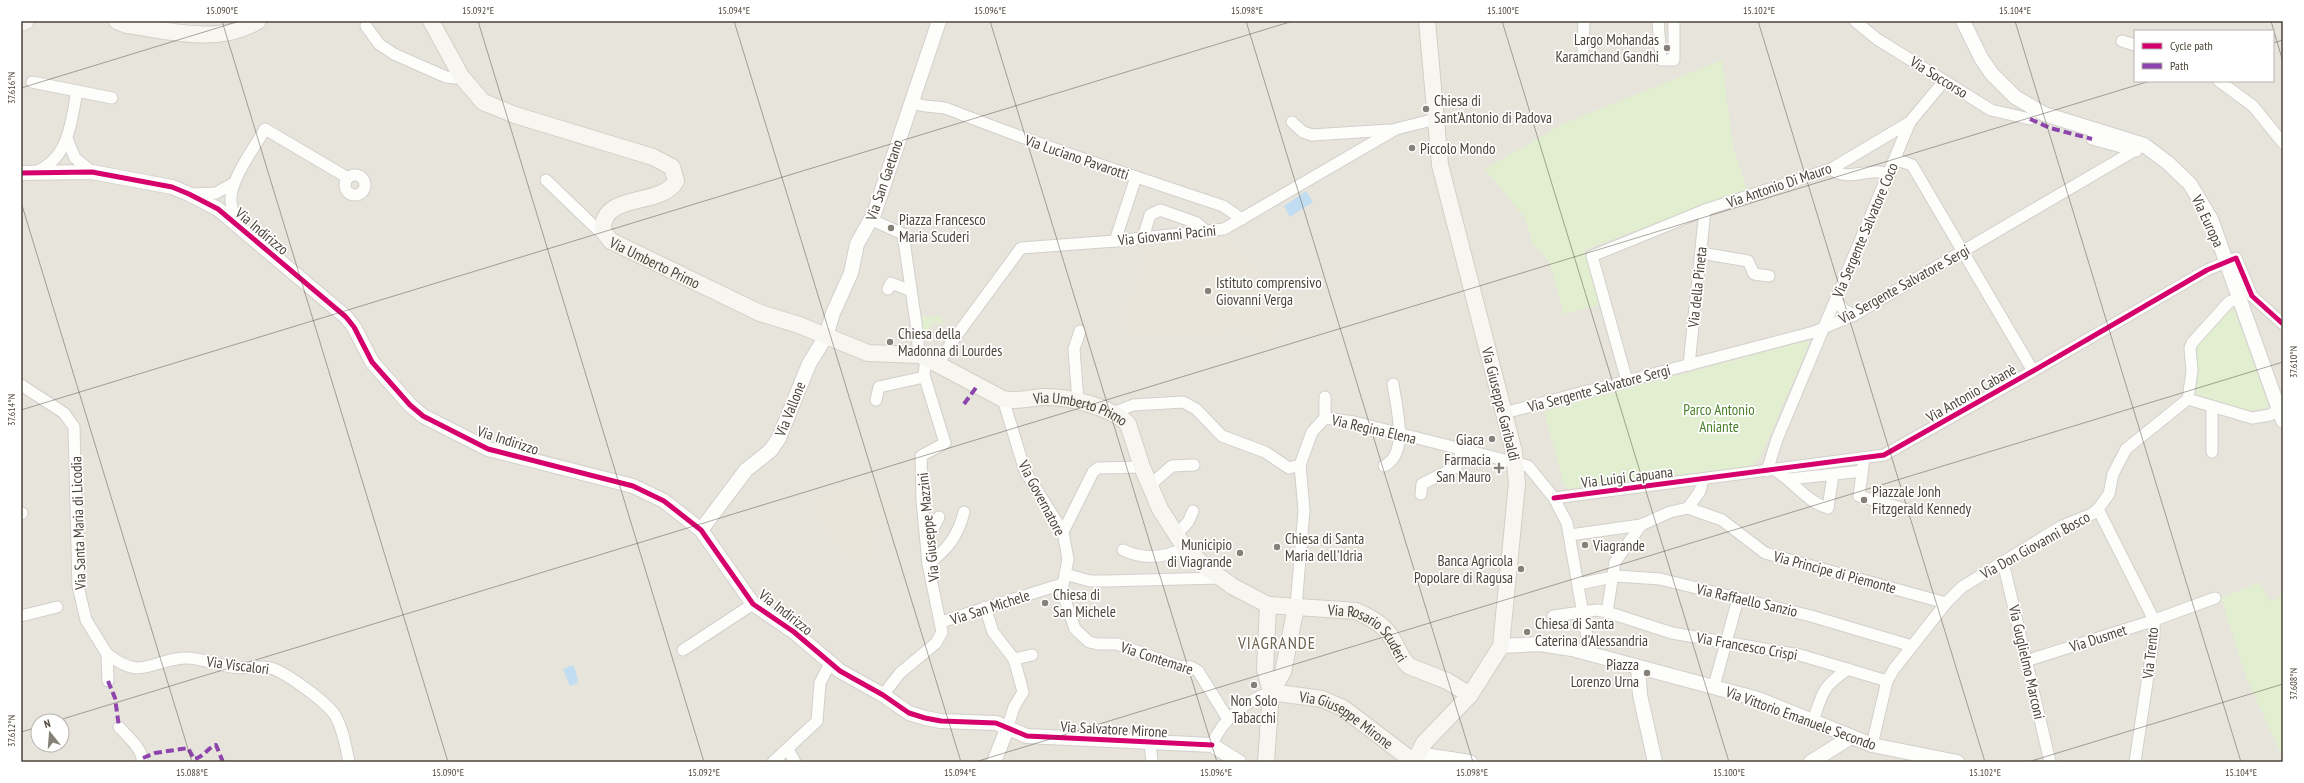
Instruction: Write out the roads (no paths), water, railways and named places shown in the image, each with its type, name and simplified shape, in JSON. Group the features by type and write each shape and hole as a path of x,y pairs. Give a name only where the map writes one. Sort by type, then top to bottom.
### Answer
{"main road":[{"path":"21,23 26,21"},
{"path":"117,21 128,25 204,35 242,30 258,21"},
{"name":"Via Umberto Primo","path":"431,21 461,76 483,102 515,115 653,157 672,167 676,181 667,192 620,205 605,220 604,231 611,241 760,313 799,325 868,353 929,360 1003,399 1011,400 1056,397 1113,413 1128,424 1142,467 1160,509 1201,573 1219,578 1268,604"},
{"name":"Via Giuseppe Garibaldi","path":"1415,759 1424,743 1470,695 1502,646 1517,484 1516,462 1453,221 1440,165 1427,21"},
{"path":"1266,762 1271,692 1265,669 1268,604"},
{"name":"Via Rosario Scuderi","path":"1268,604 1356,611 1363,614 1389,633 1404,661 1409,666 1447,681 1470,695"},
{"path":"1271,692 1283,672 1299,607"},
{"name":"Via Giuseppe Mirone","path":"1271,692 1322,699 1343,708 1415,759"}],"street":[{"name":"Via San Gaetano","path":"826,336 833,314 851,273 857,244 872,220 911,100 939,21"},
{"path":"1583,52 1584,21"},
{"name":"Via Soccorso","path":"1855,21 1878,39 1991,110 2030,119"},
{"path":"1963,21 1972,42"},
{"path":"1967,21 1972,42"},
{"path":"1658,24 1673,24 1674,60 1661,60 1658,24"},
{"path":"366,26 379,44 394,54 446,77 461,76"},
{"path":"2122,41 2134,45"},
{"name":"Via Europa","path":"1972,42 1984,63 2004,87 2030,107 2050,116 2140,148 2180,174 2198,195 2210,219 2282,413"},
{"name":"Via Antonio Di Mauro","path":"1627,381 1592,256 1705,210 1831,169 1910,122 1944,81"},
{"path":"32,82 112,98"},
{"path":"2220,82 2253,106 2283,143"},
{"path":"27,173 43,169 57,158 67,139 78,91"},
{"name":"Via Luciano Pavarotti","path":"911,100 916,104 944,108 1027,140 1223,206 1242,219"},
{"name":"Via Giovanni Pacini","path":"929,360 959,332 1022,248 1115,241 1224,229 1396,129 1436,119"},
{"path":"1292,122 1303,132 1312,135 1396,129"},
{"name":"Via Sergente Salvatore Coco","path":"1771,470 1824,328 1910,122"},
{"path":"240,228 231,202 234,183 265,129 348,178"},
{"path":"67,139 75,158 92,172"},
{"path":"2092,139 2140,148"},
{"path":"1902,142 1912,165 2033,371"},
{"name":"Via Sergente Salvatore Sergi","path":"1504,413 1814,332 1824,328 1854,315 2140,148"},
{"path":"1895,159 1912,165"},
{"path":"1831,169 1844,175 1873,170 1889,174"},
{"name":"Via Indirizzo","path":"27,173 92,172 172,187 218,209 346,317 354,327 372,362 410,405 423,416 488,449 644,491 682,513 701,530 753,604 794,632 840,671 884,695 909,713 925,718 1007,729"},
{"path":"1115,241 1136,177"},
{"path":"546,180 597,229 604,231"},
{"path":"189,194 207,195 216,193 234,183"},
{"path":"1144,238 1150,215 1160,210 1197,223 1206,231"},
{"name":"Via della Pineta","path":"1689,365 1705,210"},
{"path":"872,220 903,238 916,323 929,360 924,376 880,387 876,400"},
{"path":"1701,253 1748,260 1754,274 1769,276"},
{"path":"2226,261 2236,258 2252,296 2283,324"},
{"name":"Via Antonio Cabanè","path":"1704,479 1884,455 2207,270 2226,261"},
{"path":"888,289 891,283 911,291"},
{"path":"2240,298 2229,302 2192,343 2190,348 2192,371 2188,399 2252,418 2282,413"},
{"path":"1836,299 1844,310 1854,315"},
{"path":"1078,402 1074,349 1080,331"},
{"name":"Via Vallone","path":"701,530 746,470 771,450 779,438 809,364 826,336"},
{"name":"Via Giuseppe Mazzini","path":"884,695 900,674 941,637 941,622 928,564 927,535 922,500 921,456 945,443 924,376"},
{"path":"1384,466 1391,462 1394,457 1400,434 1393,384"},
{"name":"Via Santa Maria di Licodia","path":"21,385 64,413 74,428 78,586 86,620 107,654 108,680"},
{"path":"1325,396 1325,418"},
{"name":"Via Governatore","path":"1003,399 1025,471 1063,532 1068,559 1064,579"},
{"name":"Via Don Giovanni Bosco","path":"1872,745 1887,681 1894,669 1946,603 1962,587 2062,526 2092,514 2098,509 2109,494 2113,474 2126,449 2188,399"},
{"path":"1113,413 1133,405 1184,402 1196,409 1222,436 1265,452 1289,468 1300,464 1304,510 1299,570 1299,607"},
{"path":"2212,407 2212,452"},
{"name":"Via Regina Elena","path":"1300,464 1312,432 1325,418 1354,422 1462,451 1516,462 1528,466 1554,498 1567,523 1584,612 1590,654"},
{"path":"1421,494 1422,484 1456,467 1462,451"},
{"path":"1864,458 1859,496 1908,510"},
{"path":"1150,485 1172,466 1194,466"},
{"path":"1063,532 1093,472 1098,468 1142,467"},
{"path":"1771,470 1790,480 1815,504 1828,508 1833,475"},
{"path":"1790,480 1862,471"},
{"path":"1570,535 1640,525 1670,512 1688,508 1700,491 1704,479"},
{"name":"Via Luigi Capuana","path":"1554,498 1704,479"},
{"name":"Via Principe di Piemonte","path":"1688,508 1722,520 1765,553 1946,603"},
{"name":"Via Trento","path":"2098,509 2154,620 2154,636 2135,762"},
{"path":"1176,535 1188,522 1193,511"},
{"path":"928,564 942,554 957,535 964,512"},
{"path":"927,535 936,525 939,517"},
{"path":"1607,612 1614,562 1640,525"},
{"path":"1123,550 1144,556 1159,557 1172,554 1185,548"},
{"name":"Via Guglielmo Marconi","path":"2003,562 2050,762"},
{"path":"1064,579 1090,581 1201,573"},
{"name":"Via Raffaello Sanzio","path":"1579,584 1617,576 1660,579 1811,616 1912,646"},
{"name":"Via San Michele","path":"941,622 985,608 1064,579"},
{"name":"Via Contemare","path":"1064,579 1072,622 1083,638 1098,644 1117,644 1178,666 1191,667 1198,670 1228,719"},
{"name":"Via Dusmet","path":"2026,661 2154,620 2215,598"},
{"path":"1714,686 1738,599"},
{"name":"Via Indirizzo","path":"683,650 753,604"},
{"path":"21,616 57,608"},
{"path":"985,608 993,632 1014,659 1023,692 1014,707 994,762"},
{"name":"Via Francesco Crispi","path":"1553,616 1597,610 1672,633 1800,654 1887,681"},
{"path":"1502,646 1540,644 1590,654"},
{"name":"Via Viscalori","path":"107,654 120,664 133,668 145,668 185,658 235,668 257,666 278,671 328,708 335,716 349,762"},
{"name":"Via Vittorio Emanuele Secondo","path":"1590,654 1758,699 1851,738 1918,759 1958,762"},
{"path":"1014,659 1032,655"},
{"path":"772,762 817,721 820,683 830,663"},
{"path":"1638,667 1640,695 1655,762"},
{"path":"1813,721 1823,690 1834,679 1848,669"},
{"path":"1239,762 1212,745 1217,733 1228,719 1257,697 1271,692"},
{"path":"119,727 138,748 143,758 142,762"},
{"name":"Via Salvatore Mirone","path":"1007,729 1028,736 1212,745"},
{"path":"1812,762 1851,738"},
{"path":"1150,743 1152,762"},
{"path":"788,749 795,762"},
{"path":"1415,759 1450,758 1470,762"}],"water":[{"path":"1306,191 1313,202 1290,217 1284,206"},
{"path":"573,665 578,683 570,686 563,669"}],"place":[{"name":"Largo Mohandas Karamchand Gandhi","path":"1667,48"},
{"name":"Chiesa di Sant'Antonio di Padova","path":"1426,109"},
{"name":"Piccolo Mondo","path":"1412,148"},
{"name":"Piazza Francesco Maria Scuderi","path":"891,228"},
{"name":"Istituto comprensivo Giovanni Verga","path":"1208,291"},
{"name":"Chiesa della Madonna di Lourdes","path":"890,342"},
{"name":"Giaca","path":"1492,439"},
{"name":"Farmacia San Mauro","path":"1499,468"},
{"name":"Piazzale Jonh Fitzgerald Kennedy","path":"1864,500"},
{"name":"Viagrande","path":"1585,545"},
{"name":"Chiesa di Santa Maria dell'Idria","path":"1277,547"},
{"name":"Municipio di Viagrande","path":"1240,553"},
{"name":"Banca Agricola Popolare di Ragusa","path":"1521,569"},
{"name":"Chiesa di San Michele","path":"1045,603"},
{"name":"Chiesa di Santa Caterina d'Alessandria","path":"1527,632"},
{"name":"Piazza Lorenzo Urna","path":"1647,673"},
{"name":"Non Solo Tabacchi","path":"1254,685"}],"district":[{"name":"VIAGRANDE","path":"1277,643"}],"park label":[{"name":"Parco Antonio Aniante","path":"1719,418"}]}
